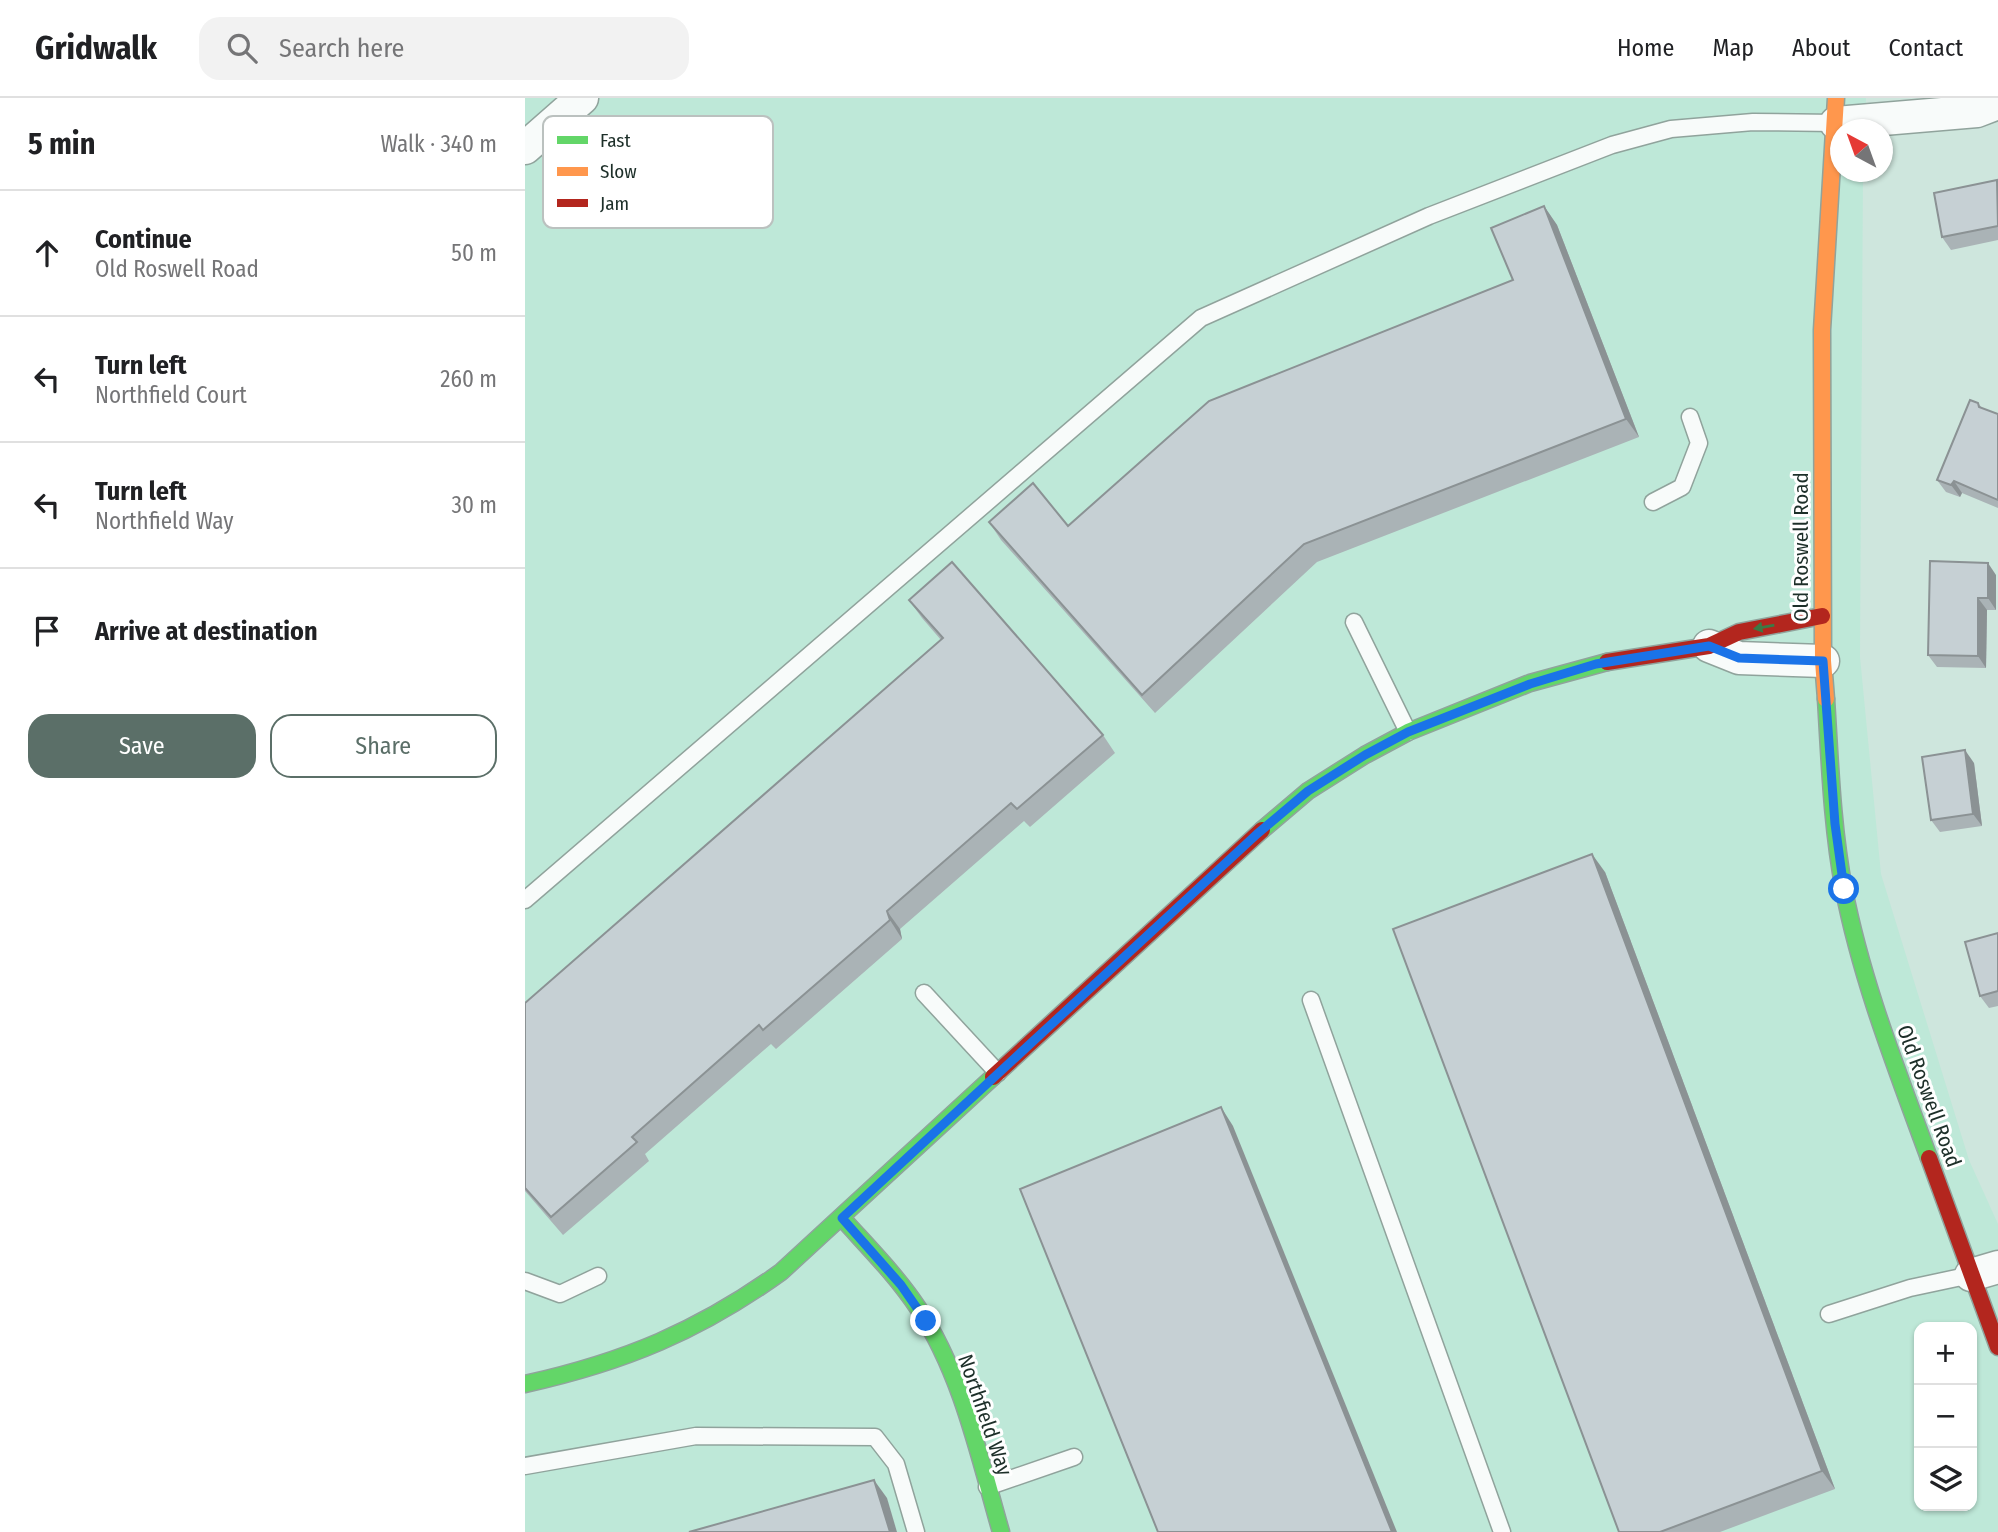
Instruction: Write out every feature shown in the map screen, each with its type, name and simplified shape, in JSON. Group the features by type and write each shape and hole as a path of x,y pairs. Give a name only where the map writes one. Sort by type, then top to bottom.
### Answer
{"street":[{"path":"560,116 578,99"},
{"path":"1836,110 1977,111 1998,103"},
{"name":"Old Roswell Road","path":"1836,110 1822,330 1823,661 1835,824 1844,889 1857,947 1884,1034 1984,1271 1998,1347"},
{"path":"525,148 543,131"},
{"path":"525,1384 606,1362 682,1334 736,1303 781,1272 1257,834 1308,791 1365,755 1408,732 1530,684 1596,664 1709,646 1739,632 1822,616"},
{"path":"1709,646 1739,658 1823,661"},
{"name":"Northfield Way","path":"842,1218 901,1285 926,1321 964,1407 1001,1532"}],"lane":[{"path":"525,900 1201,318 1429,216 1612,145 1671,129 1753,122 1836,110"},
{"path":"1653,502 1682,487 1699,443 1690,417"},
{"path":"1353,622 1408,732"},
{"path":"924,993 998,1073"},
{"path":"1311,1000 1502,1532"},
{"path":"1829,1314 1910,1288 1984,1271"},
{"path":"525,1281 560,1294 598,1276"},
{"path":"525,1466 696,1436 875,1437 896,1465 916,1532"},
{"path":"987,1487 1074,1457"}],"shaded area":[{"path":"525,98 1866,98 1865,119 1830,119 1830,182 1863,182 1860,657 1881,874 1969,1160 1998,1224 1998,1532 525,1532"}],"building":[{"path":"1997,180 1998,226 1942,237 1934,193"},
{"path":"1544,206 1626,419 1304,544 1142,695 989,522 1033,483 1068,526 1209,401 1513,280 1491,228"},
{"path":"1970,400 1978,403 1979,407 1998,414 1998,500 1954,481 1951,485 1937,480"},
{"path":"1930,561 1988,563 1988,598 1978,598 1978,656 1928,655"},
{"path":"952,562 1103,735 1017,809 1011,803 887,911 890,920 763,1030 759,1025 632,1137 637,1142 551,1217 525,1188 525,1003 943,638 909,600"},
{"path":"1965,750 1973,814 1931,820 1922,757"},
{"path":"1592,854 1822,1471 1660,1532 1619,1532 1393,929"},
{"path":"1998,933 1998,991 1980,996 1965,942"},
{"path":"1221,1107 1392,1532 1158,1532 1020,1189"},
{"path":"874,1480 890,1532 689,1532"}],"traffic: fast":[{"path":"1262,830 1308,791 1408,732 1530,683 1607,662"},
{"path":"1826,699 1832,795 1844,890 1860,958 1881,1026 1929,1158"},
{"path":"525,1384 595,1366 659,1342 690,1328 751,1293 781,1272 993,1077"},
{"path":"842,1218 901,1284 933,1333 968,1416 1001,1532"}],"traffic: slow":[{"path":"1826,699 1823,661 1822,330 1836,98"}],"traffic: jam":[{"path":"1607,662 1709,646 1739,632 1822,616"},
{"path":"993,1077 1262,830"},
{"path":"1929,1158 1998,1347"}],"route":[{"path":"926,1321 901,1285 842,1218 1257,834 1308,791 1408,732 1530,684 1596,664 1649,654 1709,646 1739,658 1823,661 1835,824 1844,889"}]}
